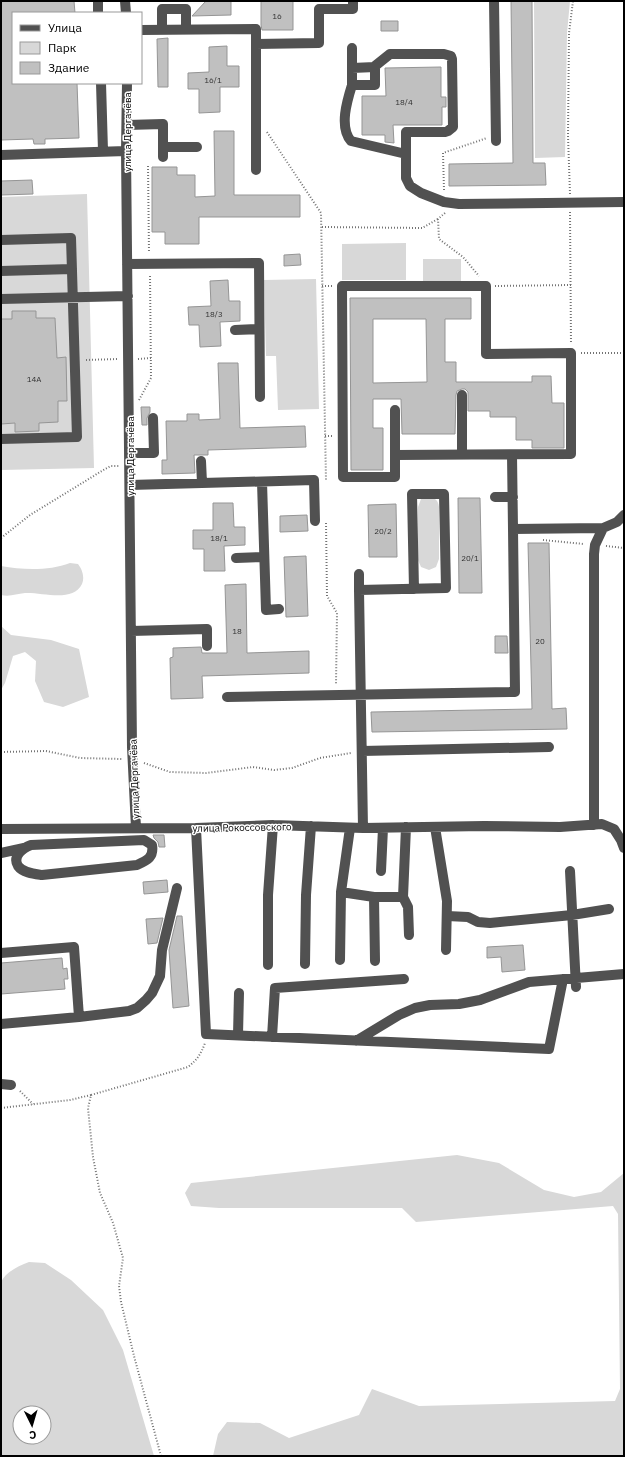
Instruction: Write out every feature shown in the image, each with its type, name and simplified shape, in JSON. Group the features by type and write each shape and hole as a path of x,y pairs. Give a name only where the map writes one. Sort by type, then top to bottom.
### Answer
{"street":[{"path":"98,1 98,12"},
{"path":"125,1 126,12"},
{"path":"256,44 319,44 319,9 353,9 353,1"},
{"path":"494,1 496,142"},
{"path":"162,30 162,9 186,9 186,30"},
{"path":"142,30 256,29 256,170"},
{"path":"352,48 352,85 345,107 347,137 351,141 406,154"},
{"path":"352,85 375,85 375,66 390,54 444,54 450,56 452,59 453,127 445,132 406,132 406,178 410,186 421,193 451,204 624,202"},
{"path":"352,68 375,67"},
{"path":"101,84 103,151"},
{"name":"улица Дергачёва","path":"127,84 127,264 133,760 140,828 144,840"},
{"path":"127,125 163,124 163,152 197,147"},
{"path":"1,155 126,151"},
{"path":"1,240 71,238 76,437 1,440"},
{"path":"127,264 259,263 260,397"},
{"path":"1,271 72,269"},
{"path":"395,410 395,455 395,477 343,478 342,286 486,286 486,354 571,353 571,454 395,455"},
{"path":"1,300 128,296"},
{"path":"235,330 259,329"},
{"path":"462,395 462,455"},
{"path":"130,453 154,453 153,418"},
{"path":"227,698 515,692 512,455"},
{"path":"201,461 202,483"},
{"path":"130,485 314,480 315,521"},
{"path":"262,482 266,610 279,609"},
{"path":"359,590 414,589 446,588 444,494 412,494 414,589"},
{"path":"495,497 512,497"},
{"path":"512,529 603,528 617,522 624,516"},
{"path":"594,825 594,554 595,545 603,528"},
{"path":"236,558 264,557"},
{"path":"359,574 363,828"},
{"path":"131,631 207,629 207,646"},
{"path":"362,751 549,747"},
{"name":"улица Рокоссовского","path":"1,829 196,828 273,825 350,828 484,826 560,827 602,824 614,829 624,848"},
{"path":"268,965 268,895 273,825"},
{"path":"305,964 306,895 311,826"},
{"path":"406,827 403,897 408,907 410,935"},
{"path":"435,827 447,901 446,950"},
{"path":"196,828 206,1034 549,1049 563,979"},
{"path":"340,960 341,892 350,828"},
{"path":"381,871 383,828"},
{"path":"1,853 31,845 144,840 152,845 153,851 148,860 137,865 42,875 31,873 18,866 18,853 24,848"},
{"path":"570,872 575,983"},
{"path":"1,1024 80,1017 129,1011 137,1008 152,992 160,976 162,950 177,888"},
{"path":"341,892 374,897 403,897"},
{"path":"374,897 375,961"},
{"path":"447,916 468,917 478,922 490,922 572,915 609,909"},
{"path":"1,953 74,947 80,1017"},
{"path":"356,1041 399,1015 415,1008 430,1005 459,1004 480,1000 529,982 563,979 575,983 624,974"},
{"path":"272,1037 275,988 404,979"},
{"path":"238,1035 239,993"}],"path":[{"path":"256,115 321,213 326,484"},
{"path":"139,402 151,378 148,166"},
{"path":"322,227 422,228 438,219"},
{"path":"486,286 571,285"},
{"path":"74,360 151,358"},
{"path":"1,538 30,515 105,469 111,466 130,465"},
{"path":"326,516 327,596 337,613 336,695"},
{"path":"537,539 624,548"},
{"path":"1,752 46,751 80,758 133,760 170,772 206,773 253,767 274,770 292,768 320,758 362,751"},
{"path":"1,1108 70,1100 188,1067 202,1053 206,1034"},
{"path":"6,1084 20,1091 33,1104"},
{"path":"90,1095 88,1108 89,1118 93,1156 100,1193 113,1223 123,1258 119,1286 121,1302 161,1456"}],"green space":[{"path":"534,1 570,1 567,33 565,157 535,158"},
{"path":"87,194 94,468 1,470 1,197"},
{"path":"406,243 406,280 342,280 342,244"},
{"path":"423,259 461,259 461,281 423,281"},
{"path":"316,279 319,409 278,410 276,356 266,356 264,280"},
{"path":"425,497 435,499 438,502 439,507 439,559 436,567 429,570 421,567 418,560 418,507 421,499"},
{"path":"70,563 78,564 83,576 82,584 78,590 72,593 64,595 25,593 10,596 1,595 1,566 45,569"},
{"path":"1,626 11,635 51,640 79,649 89,697 63,707 44,702 35,681 36,661 25,652 13,656 5,683 1,690"},
{"path":"457,1155 499,1163 544,1190 574,1197 601,1192 624,1173 624,1456 213,1456 218,1434 227,1422 260,1423 289,1438 359,1415 372,1389 419,1406 615,1401 620,1389 618,1214 613,1206 416,1222 402,1208 219,1208 191,1206 185,1193 191,1183"},
{"path":"29,1262 45,1263 71,1280 103,1310 123,1350 154,1456 1,1456 1,1282 9,1272"}],"building":[{"path":"1,1 74,1 75,12 12,12 12,84 77,84 79,138 45,139 45,144 34,144 33,139 1,140"},
{"path":"206,1 231,1 231,15 192,16"},
{"path":"261,1 293,1 293,30 262,30"},
{"path":"511,1 532,1 533,163 545,163 546,185 449,186 449,164 513,163"},
{"path":"381,21 398,21 398,31 381,31"},
{"path":"168,38 168,87 158,87 157,39"},
{"path":"227,46 227,66 239,66 239,87 220,87 220,112 199,113 199,89 188,89 188,73 209,72 209,47"},
{"path":"441,67 441,97 446,97 446,107 442,107 442,125 393,125 394,143 385,142 385,135 362,135 362,96 386,96 385,68"},
{"path":"214,131 234,131 234,195 300,195 300,217 199,217 199,244 165,244 165,232 152,232 152,167 177,167 177,175 195,175 195,197 215,196"},
{"path":"32,180 33,194 1,195 1,181"},
{"path":"300,254 301,265 284,266 284,255"},
{"path":"228,280 229,301 240,301 240,321 220,322 221,346 200,347 199,325 189,325 188,307 211,306 210,281"},
{"path":"350,298 471,298 471,319 445,319 445,362 456,362 456,382 532,382 532,376 551,376 552,403 564,403 564,448 532,448 532,440 516,440 516,417 490,417 490,411 468,411 468,392 465,389 457,391 456,395 455,434 402,434 401,399 373,399 373,428 383,428 383,470 351,470","holes":["373,319 426,319 427,382 373,383"]},
{"path":"12,311 36,311 36,318 55,318 57,358 66,357 67,401 58,401 58,422 39,423 39,431 15,432 15,423 1,424 1,319 12,319"},
{"path":"218,363 238,363 240,428 305,426 306,447 208,450 208,455 194,455 195,473 162,474 162,460 167,460 166,421 187,421 187,414 199,414 199,420 220,419"},
{"path":"141,407 150,407 147,425 142,425"},
{"path":"458,498 480,498 482,593 459,593"},
{"path":"213,503 233,503 234,527 245,527 245,545 224,546 225,571 204,571 204,549 193,549 193,530 213,530"},
{"path":"396,504 397,557 369,557 368,505"},
{"path":"307,515 308,531 280,532 280,516"},
{"path":"528,543 549,543 552,709 566,708 567,729 372,732 371,712 532,709"},
{"path":"306,556 308,616 286,617 284,557"},
{"path":"246,584 247,653 309,651 309,673 202,676 203,698 171,699 170,658 173,657 173,648 201,647 202,653 227,653 225,585"},
{"path":"495,636 507,636 508,653 495,653"},
{"path":"153,835 164,835 165,847 159,847 158,842"},
{"path":"167,880 168,892 144,894 143,882"},
{"path":"177,916 182,916 189,1006 173,1008 169,950"},
{"path":"163,918 157,943 148,944 146,919"},
{"path":"523,945 525,970 502,972 501,957 487,958 487,947"},
{"path":"62,958 63,969 67,968 68,979 64,979 65,989 1,994 1,963"}]}
